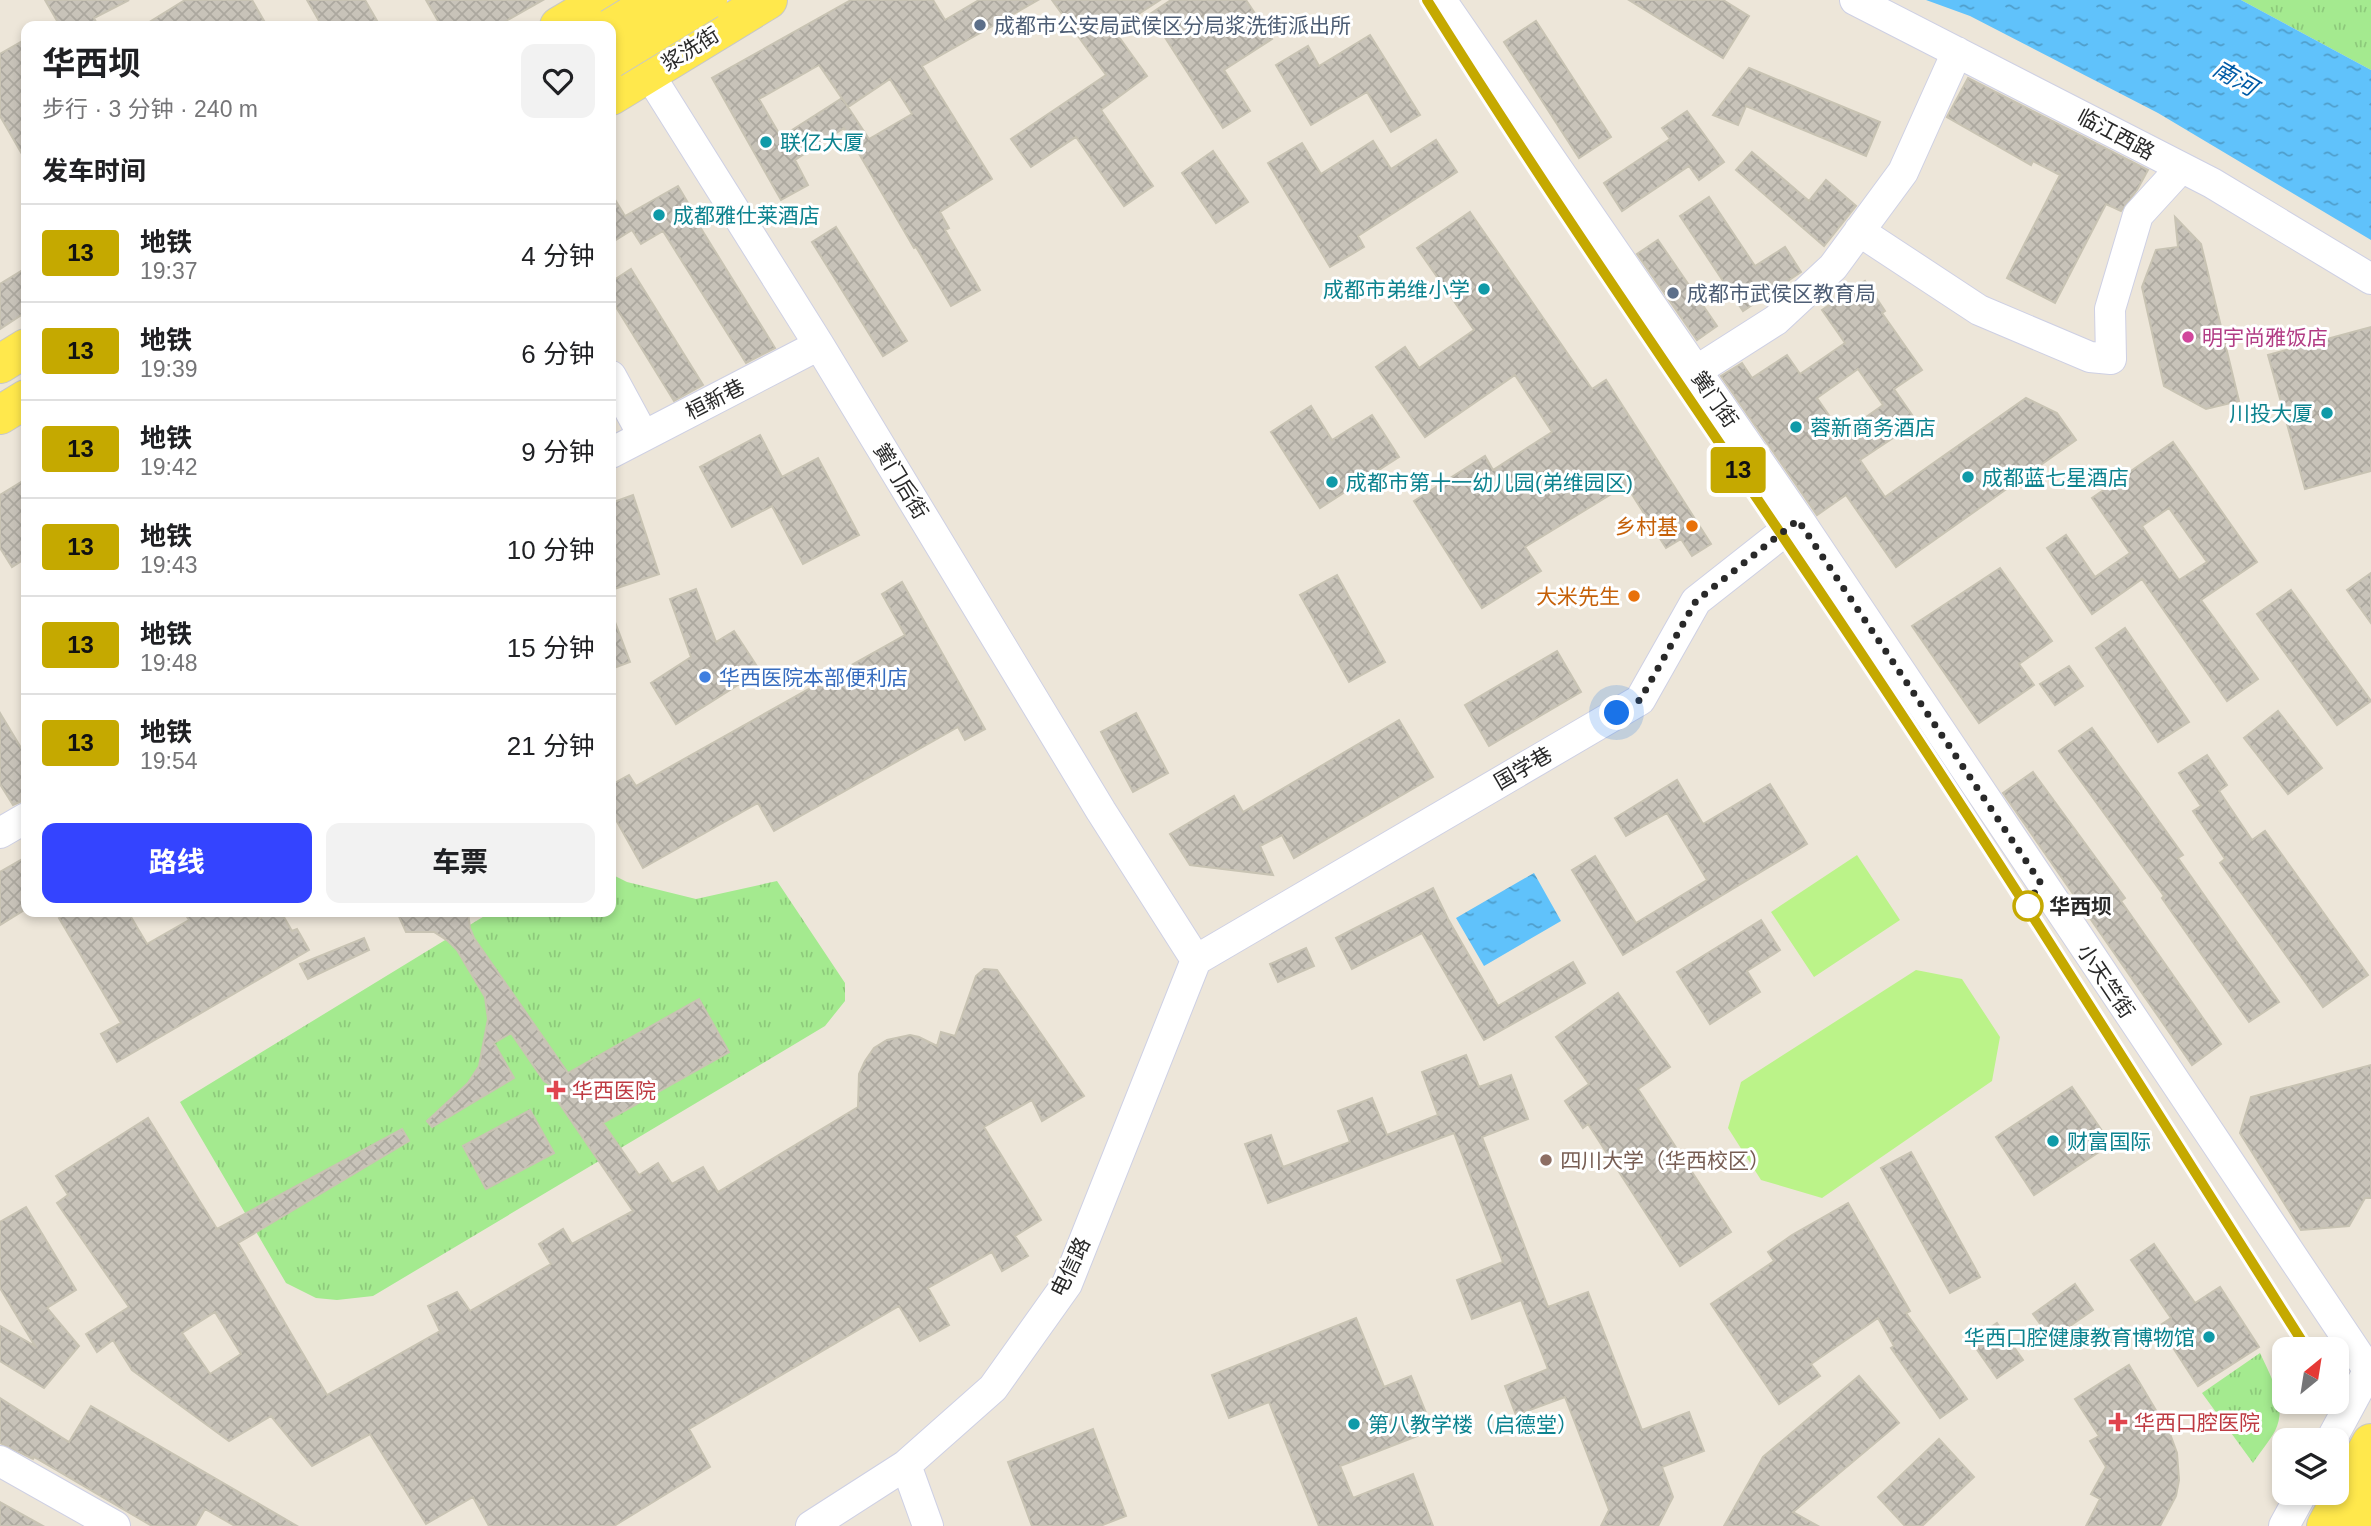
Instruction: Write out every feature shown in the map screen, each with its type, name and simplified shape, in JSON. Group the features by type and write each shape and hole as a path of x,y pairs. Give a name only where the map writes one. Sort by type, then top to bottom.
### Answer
{"main road":[{"path":"568,21 605,0"},
{"path":"616,25 657,0"},
{"path":"616,56 708,0"},
{"name":"浆洗街","path":"616,93 768,0"},
{"path":"0,364 21,351"},
{"path":"0,388 21,377"},
{"path":"0,415 21,402"},
{"path":"0,433 21,427"},
{"path":"2326,1526 2371,1443"},
{"path":"2358,1526 2371,1502"}],"street":[{"name":"黉门后街","path":"605,0 819,345 1096,802 1196,960"},
{"name":"黉门街","path":"1441,0 1798,520"},
{"name":"临江西路","path":"1855,0 2212,183 2371,279"},
{"path":"1696,371 1776,320 1833,267 1903,172 1957,52"},
{"path":"1859,231 1979,310 2090,357 2111,359 2110,309 2138,215 2181,168"},
{"name":"桓新巷","path":"616,450 819,345"},
{"path":"616,385 643,435"},
{"name":"国学巷","path":"1196,960 1640,700 1696,601 1798,520"},
{"name":"小天竺街","path":"1798,520 2370,1370"},
{"path":"0,833 21,821"},
{"name":"电信路","path":"811,1526 906,1465 993,1388 1067,1284 1196,960"},
{"path":"2338,1428 2370,1370"},
{"path":"0,1461 115,1526"},
{"path":"906,1465 928,1526"},
{"path":"2284,1526 2295,1505"}],"green space":[{"path":"2241,0 2371,0 2371,70"},
{"path":"1857,855 1900,920 1814,977 1771,912"},
{"path":"616,876 627,882 696,899 777,881 845,983 845,1001 825,1026 373,1296 337,1300 316,1298 286,1283 180,1102 483,917 616,917"},
{"path":"1916,970 1962,979 2000,1037 1992,1081 1822,1198 1761,1180 1728,1128 1741,1082"},
{"path":"2260,1353 2272,1379 2272,1414 2280,1414 2276,1428 2272,1428 2272,1435 2253,1463 2202,1393"}],"water":[{"name":"南河","path":"1926,0 2241,0 2371,70 2371,240 2158,113 1970,16"},
{"path":"1534,873 1561,921 1484,966 1456,918"}],"building":[{"path":"45,0 129,0 94,18 96,21 57,21"},
{"path":"185,0 252,0 264,21 151,21"},
{"path":"307,0 365,0 377,21 319,21"},
{"path":"426,0 543,0 506,21 438,21"},
{"path":"851,0 933,0 945,20 979,0 1038,0 922,66 992,179 940,212 949,228 945,230 980,290 951,306 844,128 795,160 808,185 781,200 712,78","holes":["819,65 842,98 781,137 759,99","890,79 912,114 869,139 846,105 848,107"]},
{"path":"1052,0 1160,0 1114,30 1147,76 1101,110 1153,186 1124,206 1076,137 1031,167 1011,139 1106,75"},
{"path":"1171,0 1246,0 1272,39 1224,70 1250,111 1223,128 1150,14"},
{"path":"1629,0 1723,0 1749,16 1723,58"},
{"path":"1536,21 1611,137 1579,158 1504,42"},
{"path":"1370,35 1420,115 1391,132 1367,92 1311,125 1276,65 1308,46 1319,66"},
{"path":"21,42 21,152 0,116 0,54"},
{"path":"1749,68 1880,122 1866,156 1746,106 1738,125 1713,115"},
{"path":"1968,78 2148,170 2121,211 2106,204 2055,303 2007,278 2060,175 2033,161 2031,165 1947,117"},
{"path":"1687,111 1724,162 1699,180 1689,166 1622,211 1604,183 1670,139 1662,128"},
{"path":"1436,140 1457,172 1358,236 1364,247 1330,267 1268,163 1302,143 1321,174 1373,141 1391,169"},
{"path":"1213,151 1248,202 1216,223 1182,173"},
{"path":"1752,152 1809,201 1826,180 1856,206 1824,246 1736,170"},
{"path":"678,186 694,213 692,214 775,348 746,363 663,231 641,244 632,230 616,240 616,201 625,216"},
{"path":"1709,197 1755,266 1785,247 1801,272 1743,311 1680,216"},
{"path":"1470,212 1592,389 1606,380 1711,544 1692,556 1681,539 1666,548 1626,485 1525,547 1541,571 1482,608 1414,501 1485,456 1493,470 1552,432 1515,375 1425,437 1376,367 1405,347 1419,368 1474,330 1417,248"},
{"name":"明宇尚雅饭店","path":"2175,217 2201,244 2239,401 2206,409 2164,386 2142,287 2156,250 2178,247"},
{"path":"836,227 907,341 883,356 812,242"},
{"name":"成都市武侯区教育局","path":"1658,240 1717,326 1697,340 1637,254"},
{"path":"631,269 703,385 674,401 616,307 616,279"},
{"path":"21,271 21,315 0,329 0,284"},
{"path":"1865,281 1885,311 1882,313 1922,370 1894,389 1917,422 1860,460 1885,497 2026,398 2057,413 2076,440 1896,567 1846,495 1817,515 1721,376 1742,363 1752,378 1787,355 1800,374 1845,343 1822,310","holes":["1858,369 1883,405 1842,434 1817,398"]},
{"name":"川投大厦","path":"2371,327 2371,471 2305,489 2268,355"},
{"name":"成都市第十一幼儿园(弟维园区)","path":"1311,406 1332,440 1372,415 1399,457 1320,508 1271,432"},
{"path":"760,435 782,477 818,458 859,535 803,564 772,506 732,527 700,467"},
{"path":"2173,442 2257,562 2201,600 2258,679 2227,701 2142,579 2092,614 2047,548 2066,535 2095,577 2130,553 2092,498","holes":["2169,508 2207,562 2179,580 2142,526"]},
{"path":"21,482 21,561 12,567 0,548 0,495"},
{"path":"633,495 659,574 616,588 616,501"},
{"path":"2000,568 2052,641 2019,664 2034,685 1979,723 1912,626"},
{"path":"2371,573 2371,623 2347,590"},
{"path":"1337,575 1385,662 1349,682 1300,595"},
{"path":"902,582 985,729 965,740 958,727 774,831 758,803 643,868 616,820 616,782 629,775 636,786 905,635 882,594"},
{"name":"华西医院本部便利店","path":"696,589 716,642 734,631 760,671 676,724 651,683 691,657 670,599"},
{"path":"2291,590 2371,701 2337,725 2257,614"},
{"path":"616,625 630,662 616,667"},
{"path":"2125,628 2189,722 2158,742 2096,648"},
{"path":"1557,651 1581,692 1489,746 1465,705"},
{"path":"2069,666 2083,686 2055,705 2040,684"},
{"path":"2278,711 2322,768 2288,794 2244,738"},
{"path":"0,713 21,748 21,801 13,805 0,784"},
{"path":"1136,713 1168,773 1133,792 1101,732"},
{"path":"1399,720 1433,777 1294,858 1282,835 1260,846 1273,875 1190,865 1170,834 1234,796 1243,812"},
{"path":"2092,728 2183,855 2178,858 2279,1002 2249,1022 2162,898 2164,896 2059,751"},
{"path":"2207,755 2227,785 2219,791 2252,840 2265,831 2368,975 2323,1007 2220,863 2225,859 2193,811 2201,806 2179,773"},
{"path":"2033,772 2125,898 2121,901 2221,1044 2192,1065 2003,793"},
{"path":"1677,780 1703,824 1770,784 1807,844 1623,955 1572,870 1595,856 1636,923 1707,880 1667,813 1626,836 1615,818"},
{"path":"21,860 21,912 0,925 0,872"},
{"path":"1433,888 1498,1006 1573,962 1585,983 1484,1040 1422,933 1352,969 1336,938"},
{"path":"131,917 147,944 189,920 187,917 284,917 292,931 297,929 309,950 117,1062 101,1034 121,1023 59,918"},
{"path":"399,917 469,917 474,938 568,1073 699,999 729,1052 603,1123 639,1175 658,1163 672,1184 703,1167 718,1192 858,1107 859,1074 874,1048 887,1040 910,1035 937,1046 941,1032 955,1036 976,976 984,969 997,970 1084,1096 1042,1121 1032,1100 984,1127 1041,1220 1015,1236 1028,1256 1002,1271 992,1252 928,1288 949,1325 920,1341 899,1306 689,1429 710,1467 614,1526 489,1526 473,1497 426,1524 370,1434 312,1466 271,1416 229,1441 132,1370 113,1340 97,1352 86,1334 129,1307 57,1203 68,1195 56,1176 148,1118 217,1229 402,1129 409,1141 238,1243 327,1395 440,1331 428,1306 457,1292 470,1311 551,1264 539,1244 563,1229 572,1244 633,1211 555,1097 562,1093 544,1081 511,1033 494,1043 514,1078 432,1127 427,1121 468,1083 479,1066 488,1019 485,997 457,950 434,932 406,932","holes":["215,1312 241,1354 210,1374 182,1333"]},
{"path":"1761,920 1780,950 1747,971 1760,992 1710,1024 1677,972"},
{"path":"364,938 369,950 308,979 300,964"},
{"path":"1306,948 1314,966 1278,982 1270,964"},
{"path":"1618,993 1670,1067 1638,1089 1731,1232 1680,1266 1588,1124 1583,1128 1565,1101 1589,1084 1556,1037"},
{"path":"1466,1055 1479,1087 1511,1075 1528,1119 1482,1137 1548,1307 1588,1292 1642,1430 1689,1412 1704,1451 1662,1467 1673,1497 1658,1526 1601,1526 1609,1510 1565,1397 1516,1415 1505,1386 1548,1369 1521,1300 1472,1319 1457,1280 1503,1262 1454,1133 1268,1203 1245,1144 1271,1135 1283,1167 1350,1142 1338,1111 1372,1098 1387,1135 1438,1115 1422,1072"},
{"path":"2371,1065 2371,1198 2365,1198 2349,1226 2301,1230 2240,1133 2251,1097"},
{"name":"财富国际","path":"2072,1087 2111,1144 2034,1195 1996,1137"},
{"path":"530,1110 554,1153 486,1189 463,1146"},
{"path":"1911,1152 1980,1277 1950,1293 1881,1168"},
{"path":"1848,1203 1910,1311 1906,1313 1967,1399 1940,1418 1891,1348 1894,1346 1878,1318 1811,1364 1820,1376 1779,1404 1711,1304 1774,1261 1768,1252"},
{"path":"26,1207 76,1290 47,1308 79,1346 44,1388 0,1361 0,1326 35,1346 0,1288 0,1222"},
{"name":"华西口腔健康教育博物馆","path":"2154,1244 2195,1303 2220,1287 2259,1347 2198,1386 2159,1326 2171,1318 2131,1260"},
{"path":"2075,1284 2093,1310 2051,1339 2033,1314"},
{"name":"第八教学楼（启德堂）","path":"1356,1318 1384,1387 1411,1376 1433,1430 1340,1466 1353,1498 1413,1474 1433,1526 1319,1526 1269,1402 1229,1418 1212,1375"},
{"path":"1997,1323 2023,1360 1997,1378 1971,1341"},
{"path":"2129,1365 2170,1434 2177,1453 2179,1480 2176,1496 2160,1526 2086,1526 2100,1499 2091,1494 2106,1467 2090,1441 2099,1436 2075,1399"},
{"path":"1859,1376 1899,1423 1793,1512 1818,1526 1724,1526 1763,1457"},
{"path":"0,1398 69,1442 91,1406 297,1526 235,1526 205,1509 195,1526 152,1526 34,1457 33,1459 0,1443"},
{"path":"1093,1429 1126,1516 1100,1526 1032,1526 1008,1462"},
{"path":"1939,1439 1974,1477 1922,1526 1905,1526 1878,1497"},
{"path":"0,1502 43,1526 0,1526"}],"metro line":[{"name":"13","path":"1427,0 2028,907 2299,1337"}],"place":[{"name":"成都市公安局武侯区分局浆洗街派出所","path":"980,25"},
{"name":"联亿大厦","path":"766,142"},
{"name":"成都雅仕莱酒店","path":"659,215"},
{"name":"成都市弟维小学","path":"1484,289"},
{"name":"成都市武侯区教育局","path":"1673,293"},
{"name":"明宇尚雅饭店","path":"2188,337"},
{"name":"川投大厦","path":"2327,413"},
{"name":"蓉新商务酒店","path":"1796,427"},
{"name":"成都蓝七星酒店","path":"1968,477"},
{"name":"成都市第十一幼儿园(弟维园区)","path":"1332,482"},
{"name":"乡村基","path":"1692,526"},
{"name":"大米先生","path":"1634,596"},
{"name":"华西医院本部便利店","path":"705,677"},
{"name":"华西坝","path":"2028,906"},
{"name":"华西医院","path":"556,1090"},
{"name":"财富国际","path":"2053,1141"},
{"name":"四川大学（华西校区）","path":"1546,1160"},
{"name":"华西口腔健康教育博物馆","path":"2209,1337"},
{"name":"华西口腔医院","path":"2118,1422"},
{"name":"第八教学楼（启德堂）","path":"1354,1424"}],"route":[{"path":"1617,713 1640,700 1696,601 1798,520 2040,882 2028,906"}]}
